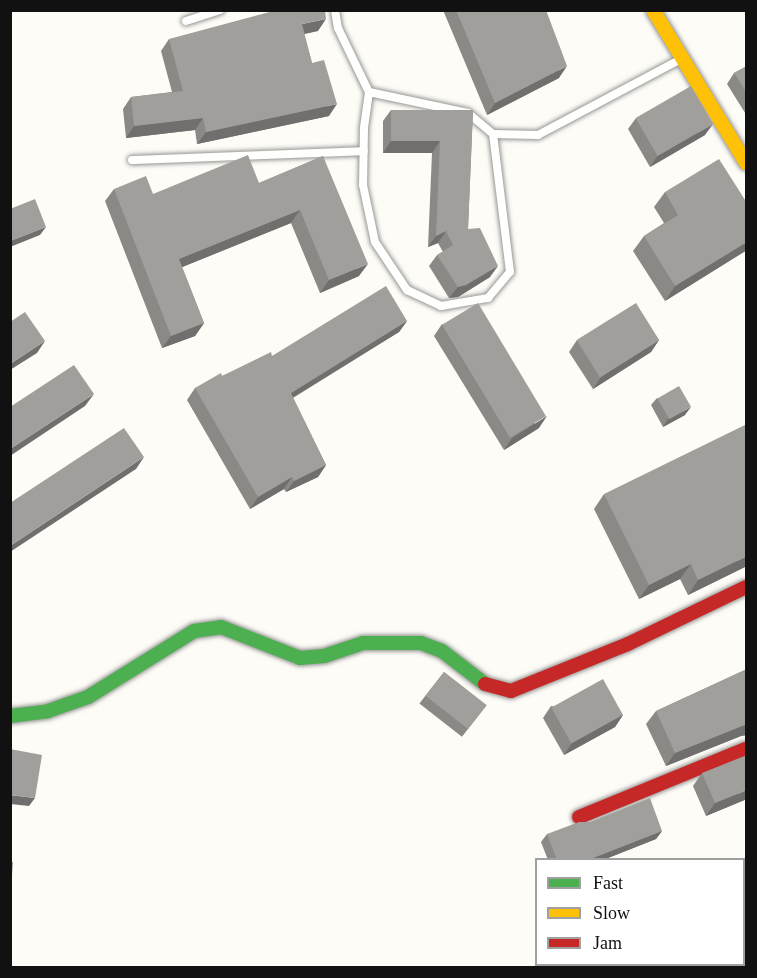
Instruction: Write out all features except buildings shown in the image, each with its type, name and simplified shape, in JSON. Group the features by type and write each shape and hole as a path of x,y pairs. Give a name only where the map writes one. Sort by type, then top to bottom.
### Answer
{"street":[{"path":"653,10 747,163"},
{"path":"10,716 48,711 88,697 194,631 221,627 300,658 324,656 363,644 421,643 442,651 480,682 493,688 512,691 628,644 747,587"},
{"path":"579,818 747,749"}],"lane":[{"path":"186,21 220,10"},
{"path":"335,10 338,28 369,92 363,185 375,242 407,290 441,306 488,298 510,272 493,134"},
{"path":"369,92 468,113 493,134 538,135 682,58"},
{"path":"132,159 364,151"}],"traffic: fast":[{"path":"10,716 48,711 88,697 194,631 221,627 300,658 324,656 363,643 421,643 442,651 485,684"}],"traffic: slow":[{"path":"653,10 746,163"}],"traffic: jam":[{"path":"485,684 511,691 628,644 746,587"},
{"path":"579,817 746,749"}]}
